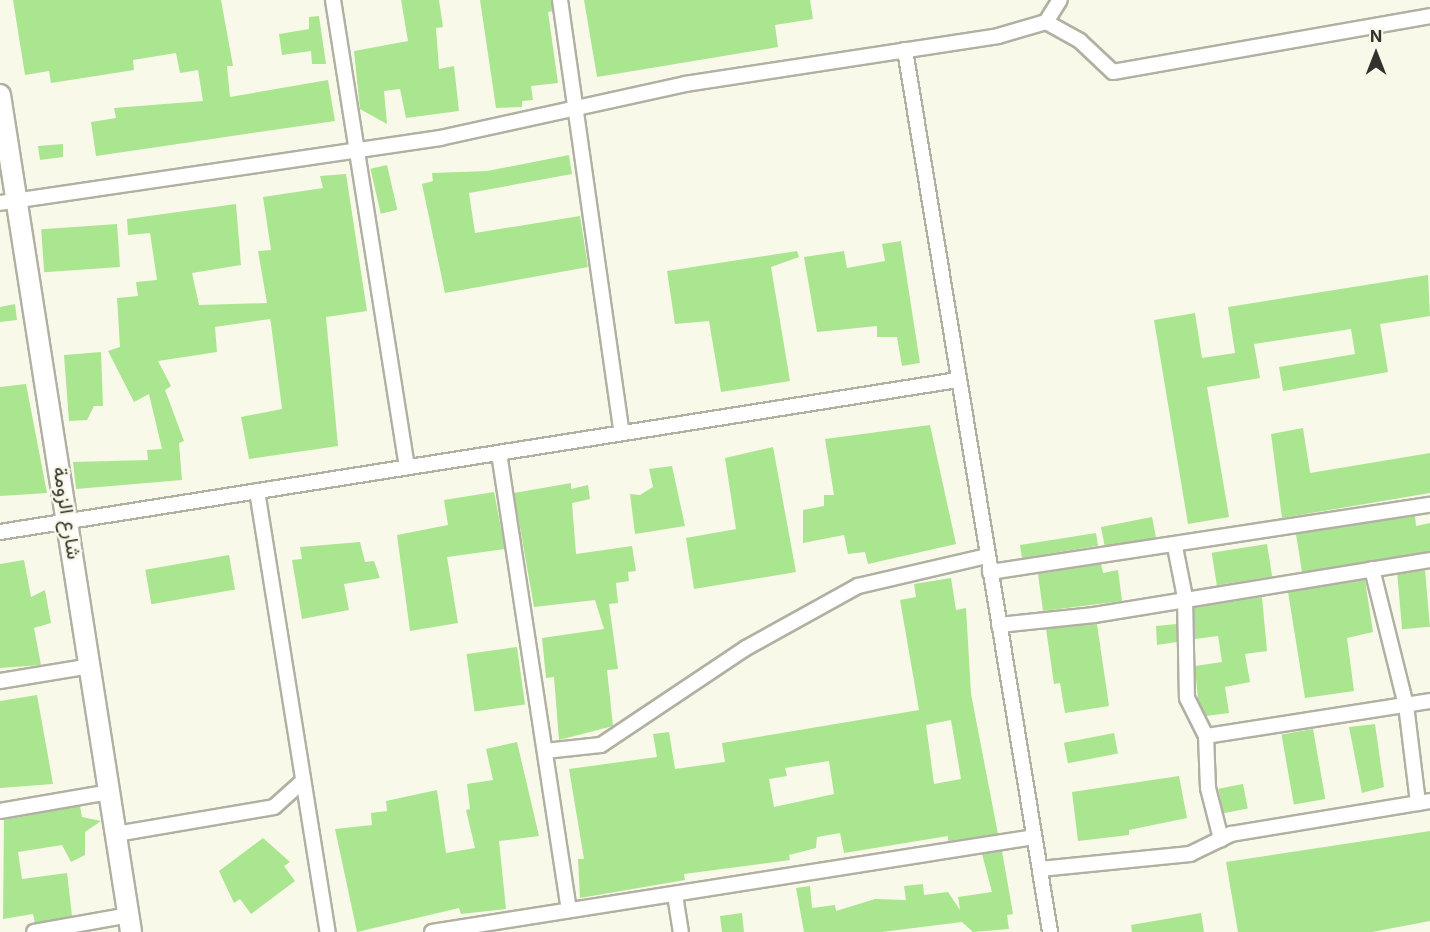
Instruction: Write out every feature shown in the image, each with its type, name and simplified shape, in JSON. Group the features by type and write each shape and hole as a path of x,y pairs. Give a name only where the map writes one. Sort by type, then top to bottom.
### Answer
{"street":[{"path":"333,0 354,150 407,467"},
{"path":"560,0 622,433"},
{"path":"1046,22 1060,0"},
{"path":"9,201 440,138 575,106 779,67 905,50 1046,22 1080,41 1113,72 1430,16"},
{"path":"905,50 957,380 1050,932"},
{"name":"شارع الزومة","path":"0,95 9,201 68,521 130,923"},
{"path":"0,532 957,380"},
{"path":"500,453 569,909"},
{"path":"257,491 328,932"},
{"path":"990,572 1175,547 1430,505"},
{"path":"1175,547 1185,597 1187,698 1206,736 1208,788 1221,839"},
{"path":"545,751 576,750 612,740 746,648 858,586 987,556"},
{"path":"999,625 1094,615 1185,597 1430,560"},
{"path":"1040,869 1190,854 1221,839 1424,802 1406,705 1372,569"},
{"path":"0,681 91,666"},
{"path":"1206,736 1430,701"},
{"path":"116,834 274,807 303,781"},
{"path":"0,811 110,792"},
{"path":"432,932 1034,837"},
{"path":"675,895 681,932"},
{"path":"34,932 130,923"}],"building":[{"path":"13,0 221,0 233,66 227,66 230,97 328,80 335,121 96,156 91,122 116,118 114,108 203,101 198,70 180,73 176,53 133,60 134,70 51,83 49,71 25,75"},
{"path":"401,0 439,0 443,27 436,28 439,69 454,66 459,111 406,118 400,89 384,91 387,124 360,109 354,51 408,41"},
{"path":"480,0 551,0 553,11 548,12 558,83 531,86 533,100 522,101 522,107 496,108"},
{"path":"584,0 810,0 813,19 775,25 778,47 597,77"},
{"path":"319,16 326,64 312,64 311,51 282,55 279,34 309,29 309,17"},
{"path":"63,144 63,157 40,160 38,146"},
{"path":"569,155 572,174 469,193 475,233 580,216 588,267 445,293 422,184 433,181 432,173 487,171"},
{"path":"387,165 397,210 381,214 370,169"},
{"path":"346,174 367,311 326,317 338,446 249,459 241,417 282,409 270,319 215,327 217,352 158,361 171,386 165,390 184,441 179,443 182,480 76,489 73,462 148,460 147,450 162,449 149,394 134,402 108,351 120,347 117,298 138,296 136,282 157,280 150,233 128,235 127,219 236,204 241,265 192,273 199,305 267,303 258,251 271,250 263,197 323,188 320,176"},
{"path":"117,224 120,267 44,272 41,229"},
{"path":"901,241 920,363 902,366 897,337 877,337 877,326 817,332 804,257 844,251 847,268 885,261 882,244"},
{"path":"797,251 799,257 771,267 790,381 721,392 709,321 675,324 667,271"},
{"path":"1428,275 1430,316 1380,324 1388,372 1283,391 1279,367 1355,354 1351,329 1254,344 1260,378 1207,387 1229,517 1188,524 1154,320 1195,313 1202,358 1235,353 1228,307"},
{"path":"15,304 17,320 0,322 0,307"},
{"path":"101,352 103,406 94,406 87,420 69,421 64,355"},
{"path":"26,384 47,493 0,496 0,387"},
{"path":"930,425 956,544 868,564 865,552 848,554 844,535 803,543 803,510 824,506 824,495 834,495 825,439"},
{"path":"1303,428 1310,473 1430,453 1430,493 1282,518 1271,434"},
{"path":"773,447 796,572 694,589 686,538 736,529 725,458"},
{"path":"672,466 685,526 635,534 630,494 640,495 653,487 649,469"},
{"path":"571,483 571,489 588,485 590,499 572,503 576,554 632,546 636,571 628,572 629,581 616,583 618,603 609,604 618,669 607,670 613,726 559,740 554,677 546,678 542,638 604,629 595,600 534,607 514,493"},
{"path":"494,492 505,549 447,557 458,623 410,631 397,535 448,525 444,500"},
{"path":"1415,516 1416,526 1430,523 1430,551 1302,572 1296,534"},
{"path":"1152,517 1156,538 1105,548 1101,527"},
{"path":"1096,533 1098,546 1022,558 1020,545"},
{"path":"360,542 365,562 374,561 380,578 344,584 349,610 302,619 292,560 302,559 300,547"},
{"path":"1267,544 1272,577 1217,585 1212,553"},
{"path":"229,555 235,589 151,604 145,570"},
{"path":"24,560 31,597 45,590 51,623 34,628 41,665 0,668 0,564"},
{"path":"1101,564 1103,573 1118,570 1122,601 1043,611 1038,574"},
{"path":"1425,570 1430,627 1402,629 1397,572"},
{"path":"951,578 956,610 966,608 971,694 998,834 948,841 948,836 844,853 840,833 817,837 816,848 789,855 790,860 684,874 685,880 580,898 578,859 584,859 569,769 657,757 653,734 669,732 675,769 725,762 722,743 919,710 900,600 916,597 914,584","holes":["951,720 961,779 934,784 926,725","829,761 834,794 774,807 769,779 787,776 785,768"]},
{"path":"1365,580 1373,632 1347,638 1354,691 1305,698 1288,592"},
{"path":"1262,597 1267,651 1245,654 1250,682 1225,687 1229,713 1206,716 1198,700 1195,666 1222,662 1218,636 1195,639 1194,608"},
{"path":"1097,624 1109,706 1065,713 1060,683 1054,684 1046,629"},
{"path":"1177,624 1177,642 1157,645 1156,626"},
{"path":"517,647 525,704 475,712 466,654"},
{"path":"37,695 53,784 0,788 0,701"},
{"path":"1375,724 1384,787 1362,793 1349,727"},
{"path":"1313,729 1325,799 1294,804 1281,735"},
{"path":"1114,733 1118,754 1068,763 1064,743"},
{"path":"517,742 539,836 499,841 506,909 461,914 459,908 357,932 335,829 372,825 371,813 387,811 386,801 437,790 446,853 475,848 466,810 470,809 467,784 493,780 486,749"},
{"path":"1179,776 1187,818 1129,830 1129,835 1078,841 1072,792"},
{"path":"1243,784 1248,809 1223,813 1218,789"},
{"path":"80,806 82,817 101,821 85,832 85,855 71,862 62,845 18,852 22,879 67,873 72,916 35,923 33,914 3,919 4,820"},
{"path":"1430,831 1430,921 1372,932 1238,932 1226,862"},
{"path":"263,838 290,862 284,866 295,881 251,914 240,899 234,903 219,871"},
{"path":"1002,851 1013,914 1007,915 1009,929 973,932 962,922 882,932 804,932 796,888 810,886 812,908 835,905 836,911 875,899 906,900 904,886 923,884 924,895 948,892 960,910 958,897 992,892 982,854"},
{"path":"742,913 744,932 722,932 720,916"},
{"path":"1201,913 1204,932 1132,932 1131,925"}]}
